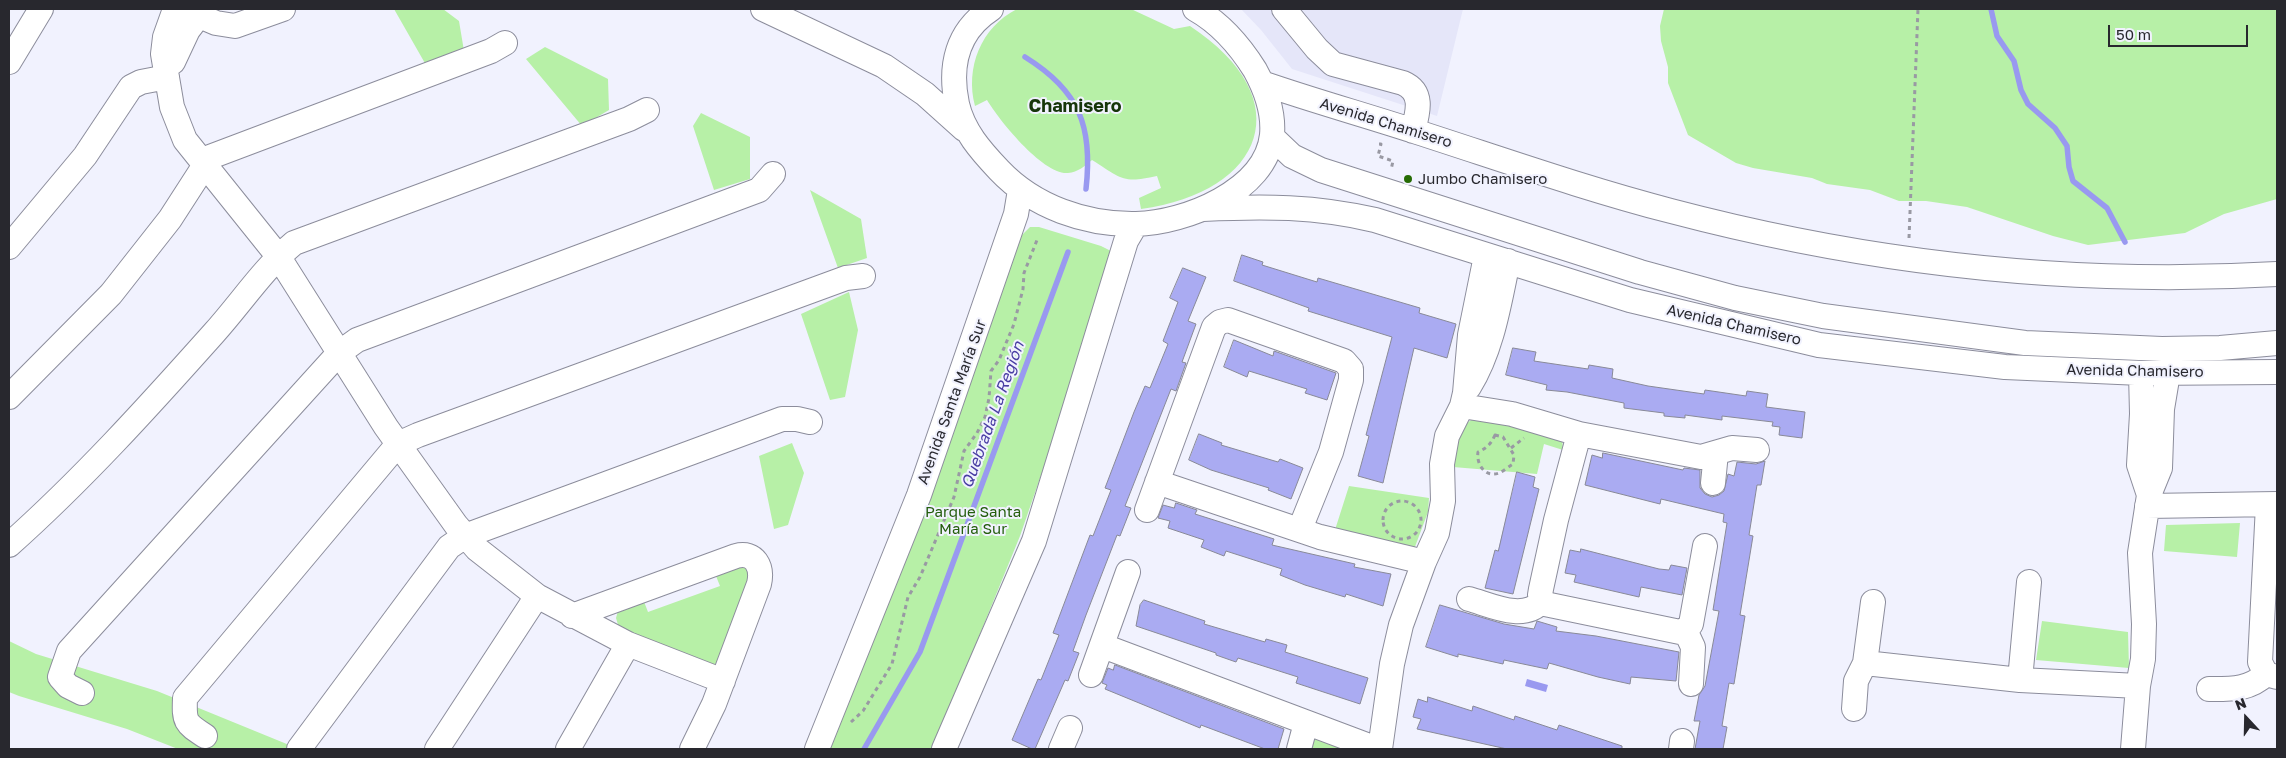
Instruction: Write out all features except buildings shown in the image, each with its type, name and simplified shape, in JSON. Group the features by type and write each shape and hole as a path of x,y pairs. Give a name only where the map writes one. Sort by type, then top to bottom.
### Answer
{"street":[{"path":"9,62 42,9"},
{"path":"176,9 164,44 163,54 175,118 185,140 203,165 278,256 398,444 466,536 492,562 537,596 572,616 628,644 723,681"},
{"path":"9,248 85,156 131,87 167,72 188,30 195,11 216,23 235,26 283,9"},
{"path":"763,9 884,66 924,94 968,134 984,154 1020,190 1053,208 1081,217 1106,222 1136,224 1162,222 1203,209 1220,200 1247,180 1262,161 1272,137 1271,112 1262,83 1250,62 1231,38 1197,9"},
{"path":"968,134 955,94 954,62 957,50 972,24 991,9"},
{"path":"1284,9 1304,34 1333,64 1403,83 1412,88 1418,98 1413,130"},
{"path":"9,397 111,294 170,219 196,182 203,165 210,157 464,61 505,43"},
{"name":"Avenida Chamisero","path":"1262,83 1670,211 1742,228 1906,259 1964,266 2089,275 2207,276 2277,274"},
{"path":"9,545 110,449 219,328 278,256 294,243 629,119 647,110"},
{"name":"Avenida Chamisero","path":"1272,137 1292,156 1306,164 1640,272 1735,298 1823,316 2025,342 2162,349 2220,348 2277,343"},
{"path":"82,694 68,686 60,677 69,651 339,353 356,340 759,190 773,174"},
{"name":"Avenida Santa María Sur","path":"820,741 919,495 1010,233 1019,204 1020,190"},
{"name":"Avenida Chamisero","path":"1203,209 1275,206 1341,212 1630,300 1819,345 2005,368 2141,373 2277,372"},
{"path":"944,749 1034,541 1126,242 1136,224"},
{"path":"1103,646 1379,749 1392,664 1402,625 1424,562 1437,533 1442,509 1442,464 1447,436 1463,400 1470,335 1497,259"},
{"path":"205,736 189,726 184,718 185,698 398,444 428,431 837,282 863,276"},
{"path":"1147,510 1214,327 1220,322 1228,320 1344,361 1351,368 1351,380 1332,452 1300,528"},
{"path":"2141,373 2140,465 2148,501"},
{"path":"2134,749 2138,686 2143,658 2144,624 2140,553 2148,501 2160,468 2162,409 2168,373"},
{"path":"1463,400 1579,434 1701,457 1732,448 1757,450"},
{"path":"299,749 448,547 466,536 782,420 797,419 810,422"},
{"path":"1579,434 1556,520 1541,589 1544,604 1554,608 1676,632 1685,630 1691,624 1693,616 1705,546"},
{"path":"1713,483 1716,453"},
{"path":"1157,482 1320,536 1424,562"},
{"path":"2148,501 2273,504 2260,662 2272,676 2240,688 2209,689"},
{"path":"572,616 736,556 750,557 760,568 760,581 723,681 692,749"},
{"path":"1091,675 1128,572"},
{"path":"2020,680 2029,582"},
{"path":"438,749 537,596"},
{"path":"1469,599 1517,612 1531,609 1542,601"},
{"path":"1854,709 1856,681 1865,663 1873,602"},
{"path":"1685,630 1692,647 1691,684"},
{"path":"568,749 628,644"},
{"path":"1865,663 2020,680 2138,686"},
{"path":"1299,749 1306,723"}],"path":[{"path":"1910,228 1918,9"},
{"path":"1374,142 1381,144 1378,156 1393,161 1385,190"},
{"path":"820,741 853,721 863,711 892,664 908,597 920,576 954,497 964,451 977,433 984,417 989,398 991,371 1000,360 1014,324 1023,289 1024,273 1037,240"},
{"path":"1495,435 1504,437 1514,455 1513,464 1499,473 1486,473 1478,461 1478,452 1486,449 1495,435"},
{"path":"1405,501 1416,507 1421,519 1416,529 1414,535 1408,538 1402,539 1391,535 1384,525 1385,513 1388,507 1393,503 1405,501"}],"shaded area":[{"path":"1241,9 1463,9 1437,116 1292,69 1261,30"}],"green space":[{"path":"394,9 443,9 459,21 464,51 426,65"},
{"path":"1017,9 1131,9 1174,29 1190,26 1225,54 1247,83 1256,112 1254,138 1240,163 1217,184 1183,199 1141,209 1139,198 1161,188 1157,176 1136,179 1122,178 1092,160 1078,170 1068,173 1058,171 1046,165 1011,132 987,100 975,106 972,92 974,63 985,38 994,26"},
{"path":"1664,9 2277,9 2277,199 2224,214 2185,233 2088,245 2053,236 1967,207 1926,201 1899,201 1870,190 1827,184 1812,178 1753,168 1736,163 1688,135 1668,83 1668,67 1661,41 1660,26"},
{"path":"545,47 608,79 609,110 582,126 526,59"},
{"path":"701,113 750,137 750,179 714,190 693,126"},
{"path":"810,190 861,219 867,258 838,268"},
{"name":"Parque Santa María Sur","path":"1030,227 1039,227 1101,246 1111,251 1115,261 1020,536 933,749 825,749 896,586 1022,235"},
{"path":"849,292 858,330 845,397 830,400 801,314"},
{"path":"1480,415 1562,437 1563,450 1544,444 1537,474 1453,467 1456,443 1461,430 1472,419"},
{"path":"792,443 804,473 788,525 774,529 759,456"},
{"path":"1349,486 1429,498 1428,512 1413,552 1334,533"},
{"path":"2240,523 2237,557 2164,551 2166,525"},
{"path":"736,564 747,567 750,575 718,664 713,665 619,628 616,618 618,611 643,599 648,612 720,586 714,571"},
{"path":"2042,621 2128,632 2129,668 2036,660"},
{"path":"9,641 36,654 157,691 299,749 178,749 127,729 19,696 9,692"},
{"path":"1308,738 1321,740 1345,749 1304,749"}],"water":[{"path":"1527,679 1548,685 1546,692 1525,686"}],"waterway":[{"path":"1991,9 1997,36 2014,61 2021,90 2028,104 2055,128 2067,146 2069,167 2073,181 2107,208 2125,242"},
{"name":"Quebrada La Región","path":"1025,57 1059,83 1079,112 1087,147 1086,189"},
{"name":"Quebrada La Región","path":"864,749 920,652 1068,252"}],"place":[{"name":"Jumbo Chamisero","path":"1408,179"}],"district":[{"name":"Chamisero","path":"1075,106"}]}
